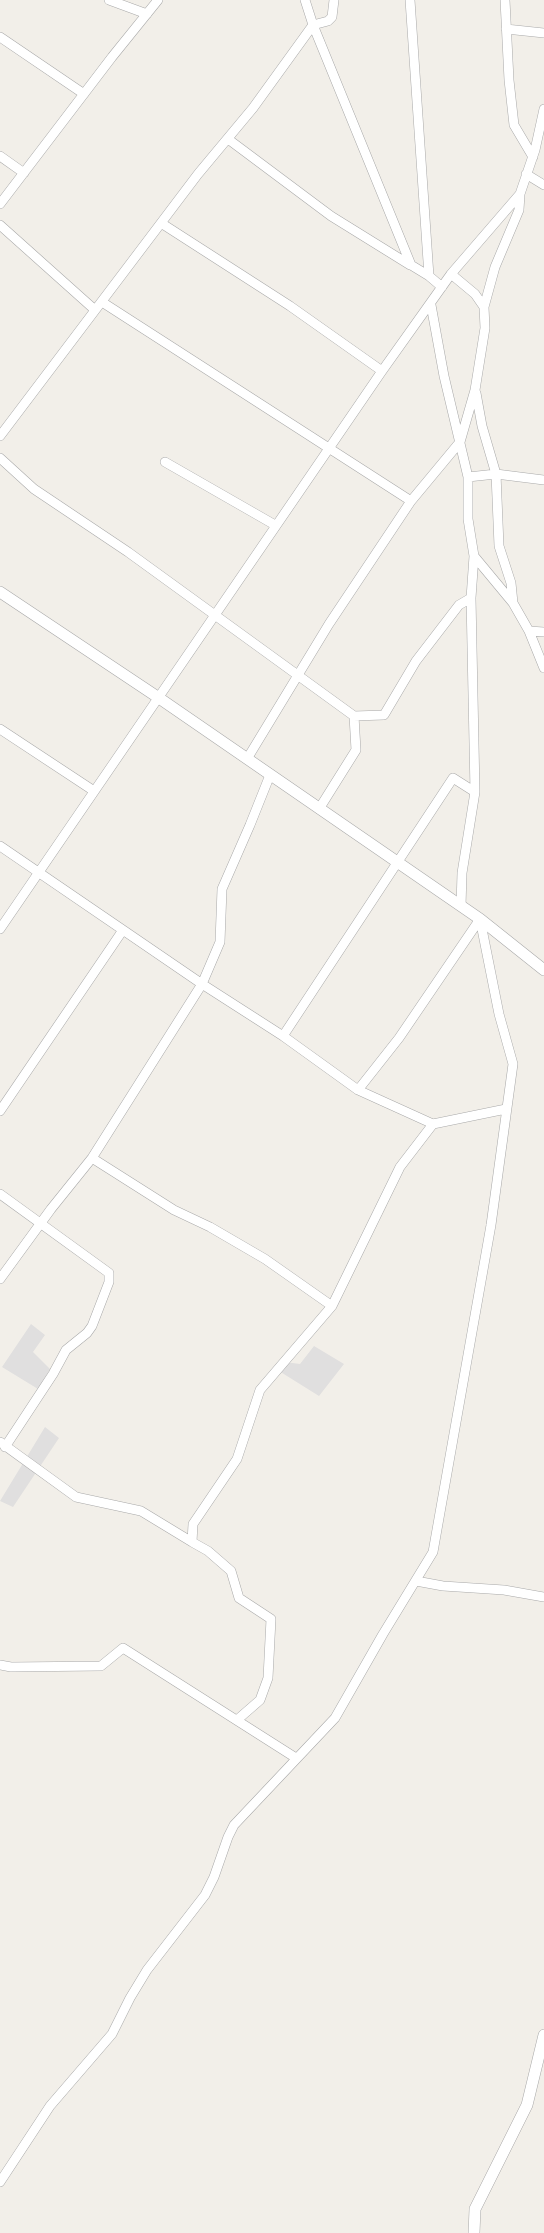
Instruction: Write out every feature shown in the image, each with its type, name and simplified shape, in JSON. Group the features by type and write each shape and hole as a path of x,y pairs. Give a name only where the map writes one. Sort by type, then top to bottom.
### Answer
{"street":[{"path":"109,0 147,14"},
{"path":"0,204 158,0"},
{"path":"305,0 313,25 411,265"},
{"path":"0,436 161,223 253,108 313,25 328,21 332,17 334,0"},
{"path":"410,0 429,276"},
{"path":"506,0 506,28 514,125 533,157"},
{"path":"506,28 544,33"},
{"path":"0,37 84,94"},
{"path":"246,759 329,624 411,501 460,442 475,390 485,328 484,307 495,267 519,210 520,194 533,157 544,109"},
{"path":"228,139 332,216 429,276 442,287"},
{"path":"0,156 24,173"},
{"path":"526,174 544,185"},
{"path":"0,929 382,370 431,305 451,274 520,194"},
{"path":"161,223 305,316 382,370"},
{"path":"0,225 94,310"},
{"path":"451,274 474,294 484,307"},
{"path":"102,302 411,501"},
{"path":"431,305 444,376 468,477 468,519 474,556 470,598 475,792 462,873 461,906"},
{"path":"475,390 482,426 496,474 499,546 511,583 513,603"},
{"path":"0,458 34,489 128,552 299,674 354,716 384,715 416,661 459,605 470,598"},
{"path":"165,462 275,525"},
{"path":"468,477 496,474 544,480"},
{"path":"474,556 513,603 544,668"},
{"path":"0,592 159,698 480,919 544,970"},
{"path":"528,631 544,632"},
{"path":"319,809 356,750 354,716"},
{"path":"0,729 94,791"},
{"path":"0,1279 39,1224 92,1158 202,984 220,942 222,889 270,775"},
{"path":"283,1036 399,863 453,778 475,792"},
{"path":"0,846 202,984 283,1036 358,1090 433,1124 506,1109"},
{"path":"358,1090 399,1038 480,919"},
{"path":"0,2182 50,2106 112,2034 147,1970 205,1895 234,1825 335,1718 433,1552 490,1224 512,1064 499,1014 480,919"},
{"path":"0,1111 123,930"},
{"path":"192,1542 193,1524 237,1459 260,1390 332,1306 400,1167 433,1124"},
{"path":"92,1158 174,1210 210,1227 265,1259 332,1306"},
{"path":"0,1194 109,1273 109,1282 92,1326 66,1350 53,1374 3,1444 76,1497 141,1511 208,1551 231,1571 239,1598 271,1619 268,1678 260,1700 236,1720"},
{"path":"416,1581 443,1586 504,1590 544,1597"},
{"path":"0,1665 11,1667 101,1666 123,1648 296,1758"},
{"path":"474,2233 475,2209 527,2105 544,2035"}],"shaded area":[{"path":"31,1324 45,1335 33,1352 50,1369 38,1389 2,1367"},
{"path":"314,1346 344,1364 319,1396 279,1371 285,1362 300,1364"},
{"path":"45,1427 59,1438 13,1507 0,1501"}]}
